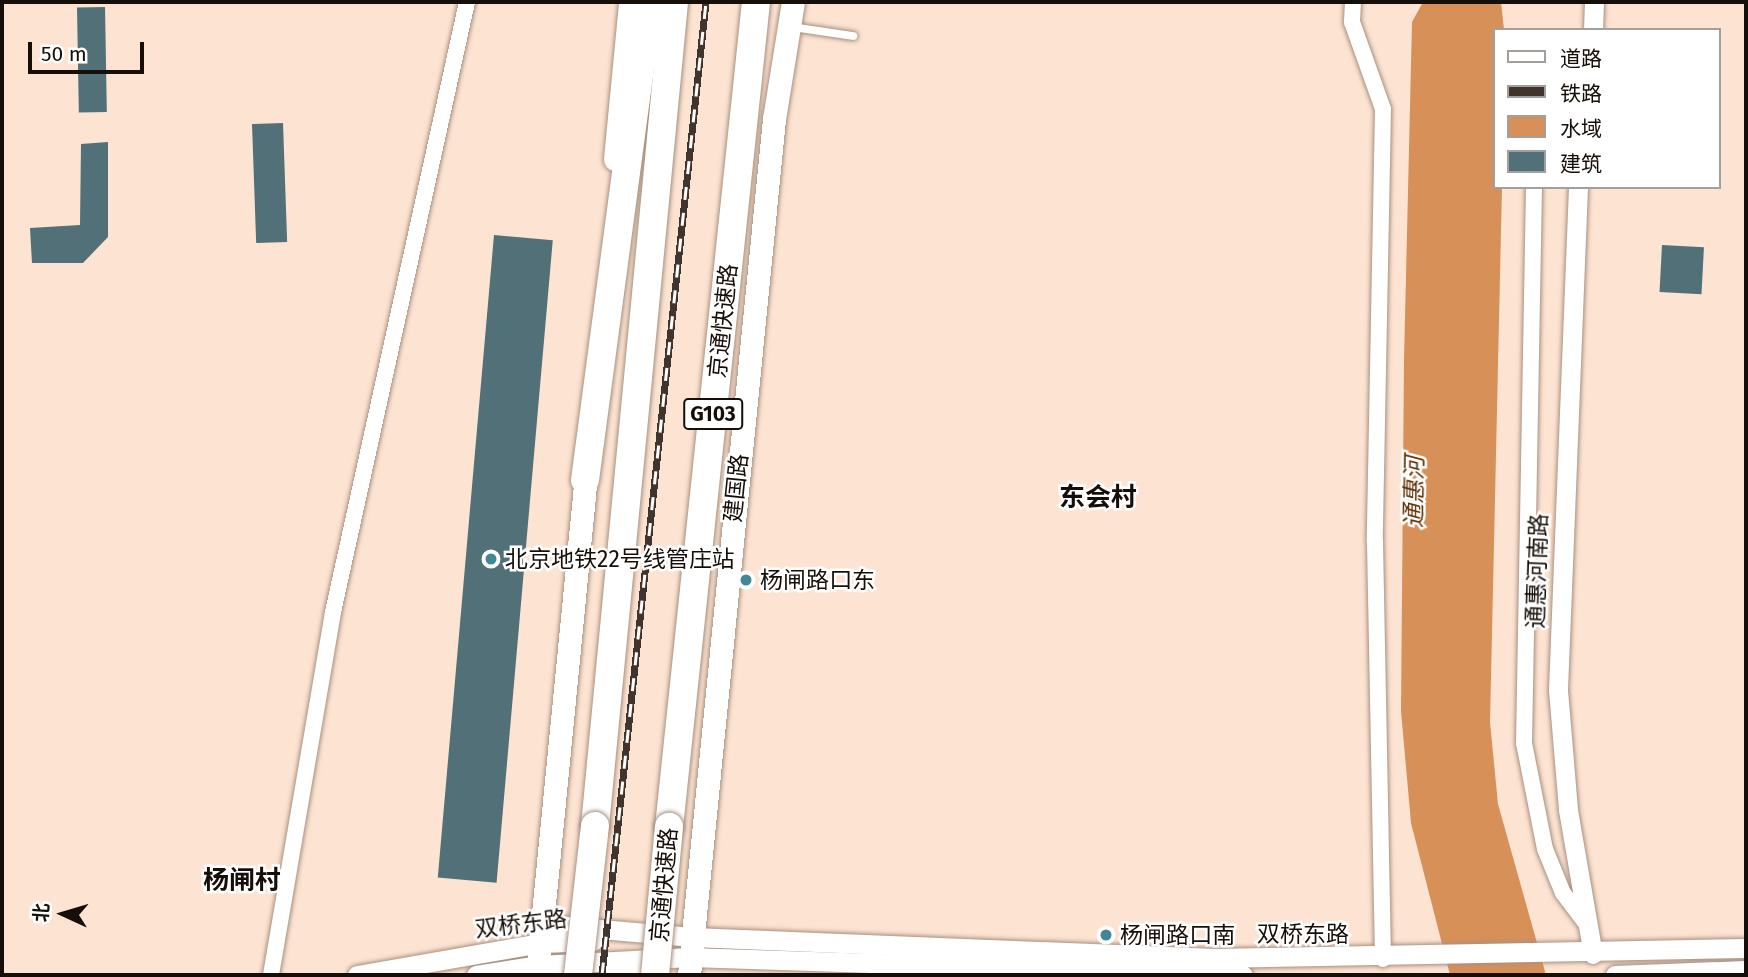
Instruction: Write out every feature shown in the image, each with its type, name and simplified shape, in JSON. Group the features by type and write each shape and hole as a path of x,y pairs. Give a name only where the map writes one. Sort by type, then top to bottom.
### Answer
{"highway":[{"path":"585,480 649,2"},
{"path":"578,975 595,826 674,2"},
{"name":"京通快速路","path":"655,975 756,2"}],"main road":[{"path":"540,952 630,2"},
{"name":"建国路","path":"690,957 793,2"}],"street":[{"path":"271,975 333,612 467,2"},
{"path":"1353,2 1352,22 1383,109 1375,542 1383,959"},
{"path":"1582,28 1594,2"},
{"path":"1593,28 1594,2"},
{"path":"1534,189 1524,743 1545,849 1563,893 1588,926"},
{"name":"通惠河南路","path":"1578,189 1558,690 1568,810 1594,954"},
{"name":"双桥东路","path":"476,975 540,952 690,957 1407,959 1746,948"},
{"path":"1716,949 1722,973"},
{"name":"双桥东路","path":"357,975 540,952 1243,975"},
{"name":"双桥东路","path":"611,975 690,957"},
{"path":"1615,975 1746,970"}],"lane":[{"path":"789,26 853,37"}],"water":[{"name":"通惠河","path":"1423,2 1501,2 1504,28 1492,28 1492,189 1502,189 1490,722 1498,804 1546,975 1450,975 1411,823 1401,711 1404,360 1412,22"}],"building":[{"path":"77,7 105,7 107,112 79,112"},
{"path":"283,123 287,242 256,243 252,124"},
{"path":"108,142 108,237 83,263 32,263 30,228 80,225 81,144"},
{"name":"北京地铁22号线管庄站","path":"494,235 553,240 497,883 438,878"},
{"path":"1662,245 1704,247 1701,294 1660,292"}],"railway":[{"path":"602,975 706,2"}],"place":[{"name":"北京地铁22号线管庄站","path":"491,559"},
{"name":"杨闸路口东","path":"746,580"},
{"name":"杨闸路口南","path":"1106,935"}],"district":[{"name":"东会村","path":"1098,498"},
{"name":"杨闸村","path":"242,881"}]}
